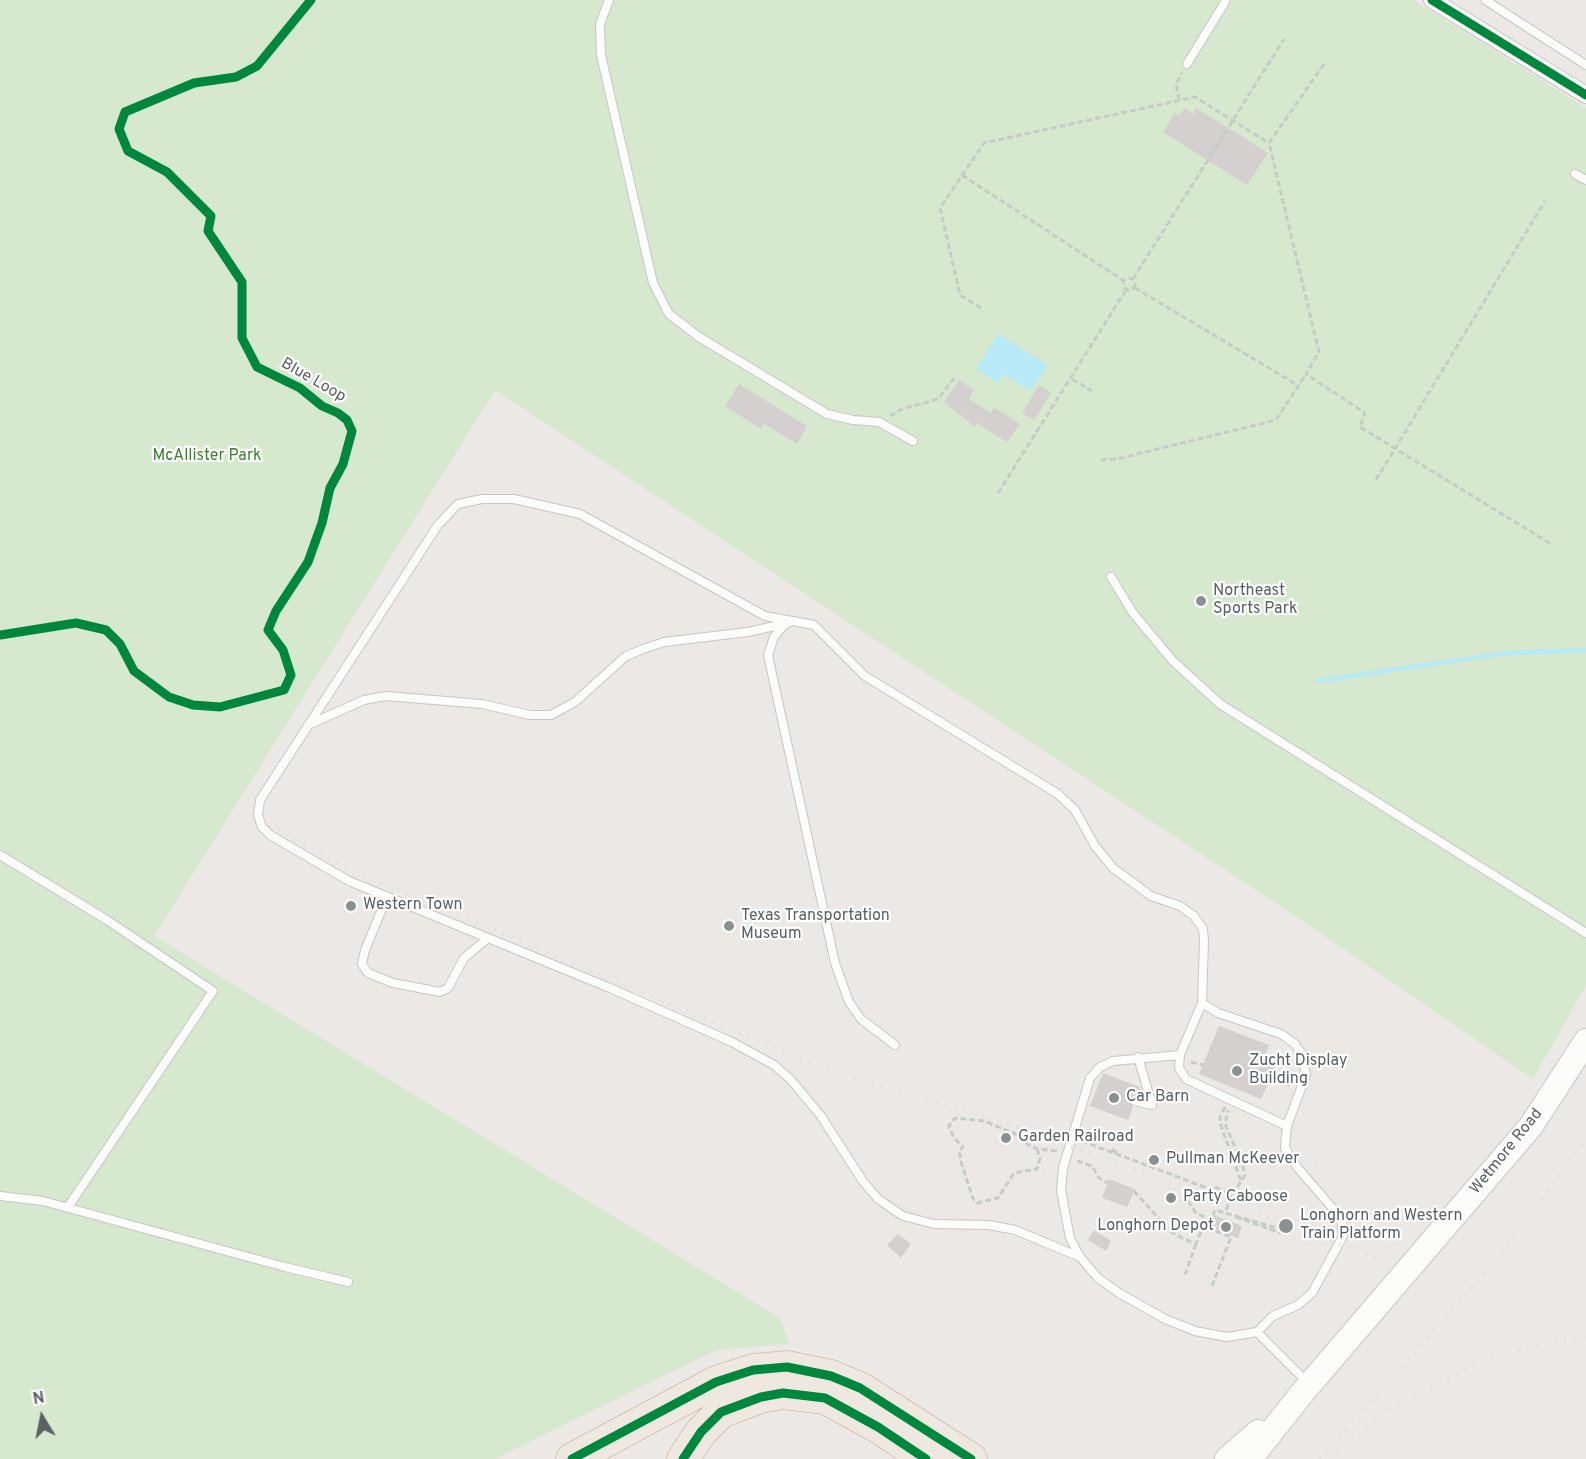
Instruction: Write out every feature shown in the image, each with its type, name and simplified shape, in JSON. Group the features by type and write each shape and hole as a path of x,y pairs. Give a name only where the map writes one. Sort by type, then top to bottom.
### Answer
{"highway":[{"path":"572,1459 716,1382 753,1370 787,1367 831,1376 860,1388 971,1459"},
{"path":"683,1459 701,1432 721,1412 761,1397 783,1393 825,1398 878,1427 926,1459"}],"main road":[{"name":"Wetmore Road","path":"1250,1459 1306,1388 1531,1125 1586,1041"},
{"name":"Wetmore Road","path":"1227,1459 1306,1388"}],"street":[{"path":"1432,0 1586,95"}],"lane":[{"path":"609,0 600,24 601,55 653,283 669,314 699,337 827,414 853,420 879,422 913,441"},
{"path":"1485,0 1586,65"},
{"path":"1187,64 1225,2"},
{"path":"1575,174 1586,180"},
{"path":"1080,1257 1015,1230 988,1226 934,1224 903,1216 878,1199 862,1179 821,1116 774,1065 732,1042 610,988 349,881 270,835 262,827 258,814 260,800 438,525 458,504 482,498 514,499 580,514 653,552 740,605 765,616 814,625 866,676 1058,794 1075,810 1095,846 1113,868 1144,892 1180,906 1194,916 1203,929 1202,1003 1180,1055 1179,1068 1186,1078 1287,1126"},
{"path":"1111,577 1133,613 1173,661 1220,704 1586,933"},
{"path":"307,725 364,699 386,696 482,704 530,715 551,715 575,702 626,656 643,649 664,642 748,632 789,622"},
{"path":"789,622 774,637 768,655 835,963 849,1002 861,1019 895,1045"},
{"path":"0,855 107,920 213,991 68,1207"},
{"path":"387,897 364,950 362,964 368,973 393,983 440,992 448,988 464,958 487,939"},
{"path":"1180,1055 1113,1061 1100,1067 1088,1083 1067,1156 1061,1190 1063,1212 1070,1238 1080,1257 1098,1278 1119,1293 1175,1323 1195,1331 1227,1337 1257,1332 1273,1316 1298,1305 1312,1293 1342,1236 1341,1218 1297,1167 1286,1148 1287,1126 1306,1075 1305,1064 1295,1044 1281,1034 1218,1013 1202,1003"},
{"path":"1135,1101 1152,1105 1138,1057"},
{"path":"1088,1083 1097,1087"},
{"path":"0,1196 43,1201 68,1207 285,1268 348,1282"},
{"path":"1257,1332 1306,1388"}],"path":[{"path":"1124,281 1132,279 1284,39"},
{"path":"1179,100 1176,84 1187,64"},
{"path":"1269,143 1324,64"},
{"path":"981,308 960,295 940,208 984,143 1195,97 1269,143 1319,352 1276,420 1117,459 1101,460"},
{"path":"962,176 1124,281 1126,290 998,493"},
{"path":"1376,480 1545,201"},
{"path":"1132,279 1135,288 1299,386"},
{"path":"1126,290 1135,288"},
{"path":"1306,374 1365,413 1359,427 1551,544"},
{"path":"879,422 902,409 938,399 955,377"},
{"path":"1072,379 1092,391"},
{"path":"1272,1074 1273,1079 1302,1090"},
{"path":"1225,1213 1231,1197 1246,1176 1225,1124 1227,1107 1220,1117 1221,1126 1241,1181"},
{"path":"1036,1149 1041,1163 1037,1169 1014,1173 998,1198 977,1203 973,1199 961,1162 959,1151 963,1147 954,1138 949,1126 955,1118 984,1121 1023,1137 1027,1144 1036,1149 1067,1156 1092,1166 1099,1179 1108,1183"},
{"path":"1072,1137 1231,1197"},
{"path":"1112,1149 1119,1155"},
{"path":"1128,1155 1135,1161"},
{"path":"1215,1187 1231,1197"},
{"path":"1134,1191 1170,1231 1197,1244"},
{"path":"1182,1202 1186,1198 1202,1219 1211,1220"},
{"path":"1186,1207 1190,1204"},
{"path":"1208,1228 1215,1210 1281,1233"},
{"path":"1234,1216 1245,1217 1277,1228"},
{"path":"1185,1275 1203,1226 1231,1237 1212,1286"}],"green space":[{"name":"McAllister Park","path":"0,0 1413,0 1586,108 1586,985 1533,1079 1297,917 495,390 154,936 780,1318 789,1344 716,1350 495,1459 0,1459"}],"water":[{"path":"998,334 1048,365 1031,391 1004,374 998,383 976,369"}],"building":[{"path":"1185,108 1193,114 1196,108 1268,153 1247,185 1163,132 1175,113 1179,116"},
{"path":"959,380 974,390 969,399 991,413 994,407 1020,424 1007,442 977,423 975,427 944,402"},
{"path":"739,384 807,426 797,444 764,424 761,429 725,406"},
{"path":"1039,385 1051,393 1034,420 1022,413"},
{"name":"Zucht Display Building","path":"1219,1026 1269,1045 1263,1063 1275,1068 1261,1099 1199,1074"},
{"name":"Car Barn","path":"1103,1073 1140,1087 1137,1095 1129,1099 1133,1107 1128,1120 1090,1106"},
{"path":"1109,1179 1135,1189 1127,1207 1102,1198"},
{"name":"Longhorn Depot","path":"1214,1215 1242,1226 1238,1238 1209,1227"},
{"path":"1094,1230 1111,1241 1106,1251 1088,1240"},
{"path":"898,1234 911,1244 901,1258 887,1245"}],"waterway":[{"path":"1317,681 1507,653 1586,650"}],"railway":[{"path":"279,829 342,865 385,885 807,1061 852,1077 1007,1123 1380,1259"},
{"path":"1200,1135 1201,1119"},
{"path":"1320,1459 1496,1260 1586,1139"},
{"path":"1313,1155 1317,1166"},
{"path":"1044,1172 1048,1164"},
{"path":"1336,1450 1393,1407 1474,1366 1521,1349 1586,1336"}],"cycle path":[{"name":"Blue Loop","path":"0,635 76,623 106,630 120,644 134,671 169,697 193,705 220,707 284,690 291,675 283,650 268,630 276,611 308,562 322,523 330,488 343,464 352,431 347,420 338,413 322,406 300,388 257,367 242,338 242,282 208,231 211,216 167,172 128,151 119,129 125,112 194,83 236,77 257,66 311,0"},
{"path":"1432,0 1586,95"},
{"path":"572,1459 716,1382 753,1370 787,1367 831,1376 860,1388 971,1459"},
{"path":"683,1459 701,1432 721,1412 761,1397 783,1393 825,1398 878,1427 926,1459"}],"place":[{"name":"Northeast Sports Park","path":"1201,601"},
{"name":"Western Town","path":"351,906"},
{"name":"Texas Transportation Museum","path":"729,926"},
{"name":"Zucht Display Building","path":"1237,1071"},
{"name":"Car Barn","path":"1114,1098"},
{"name":"Garden Railroad","path":"1006,1138"},
{"name":"Pullman McKeever","path":"1154,1160"},
{"name":"Party Caboose","path":"1171,1198"},
{"name":"Longhorn and Western Train Platform","path":"1286,1226"},
{"name":"Longhorn Depot","path":"1226,1227"}]}
